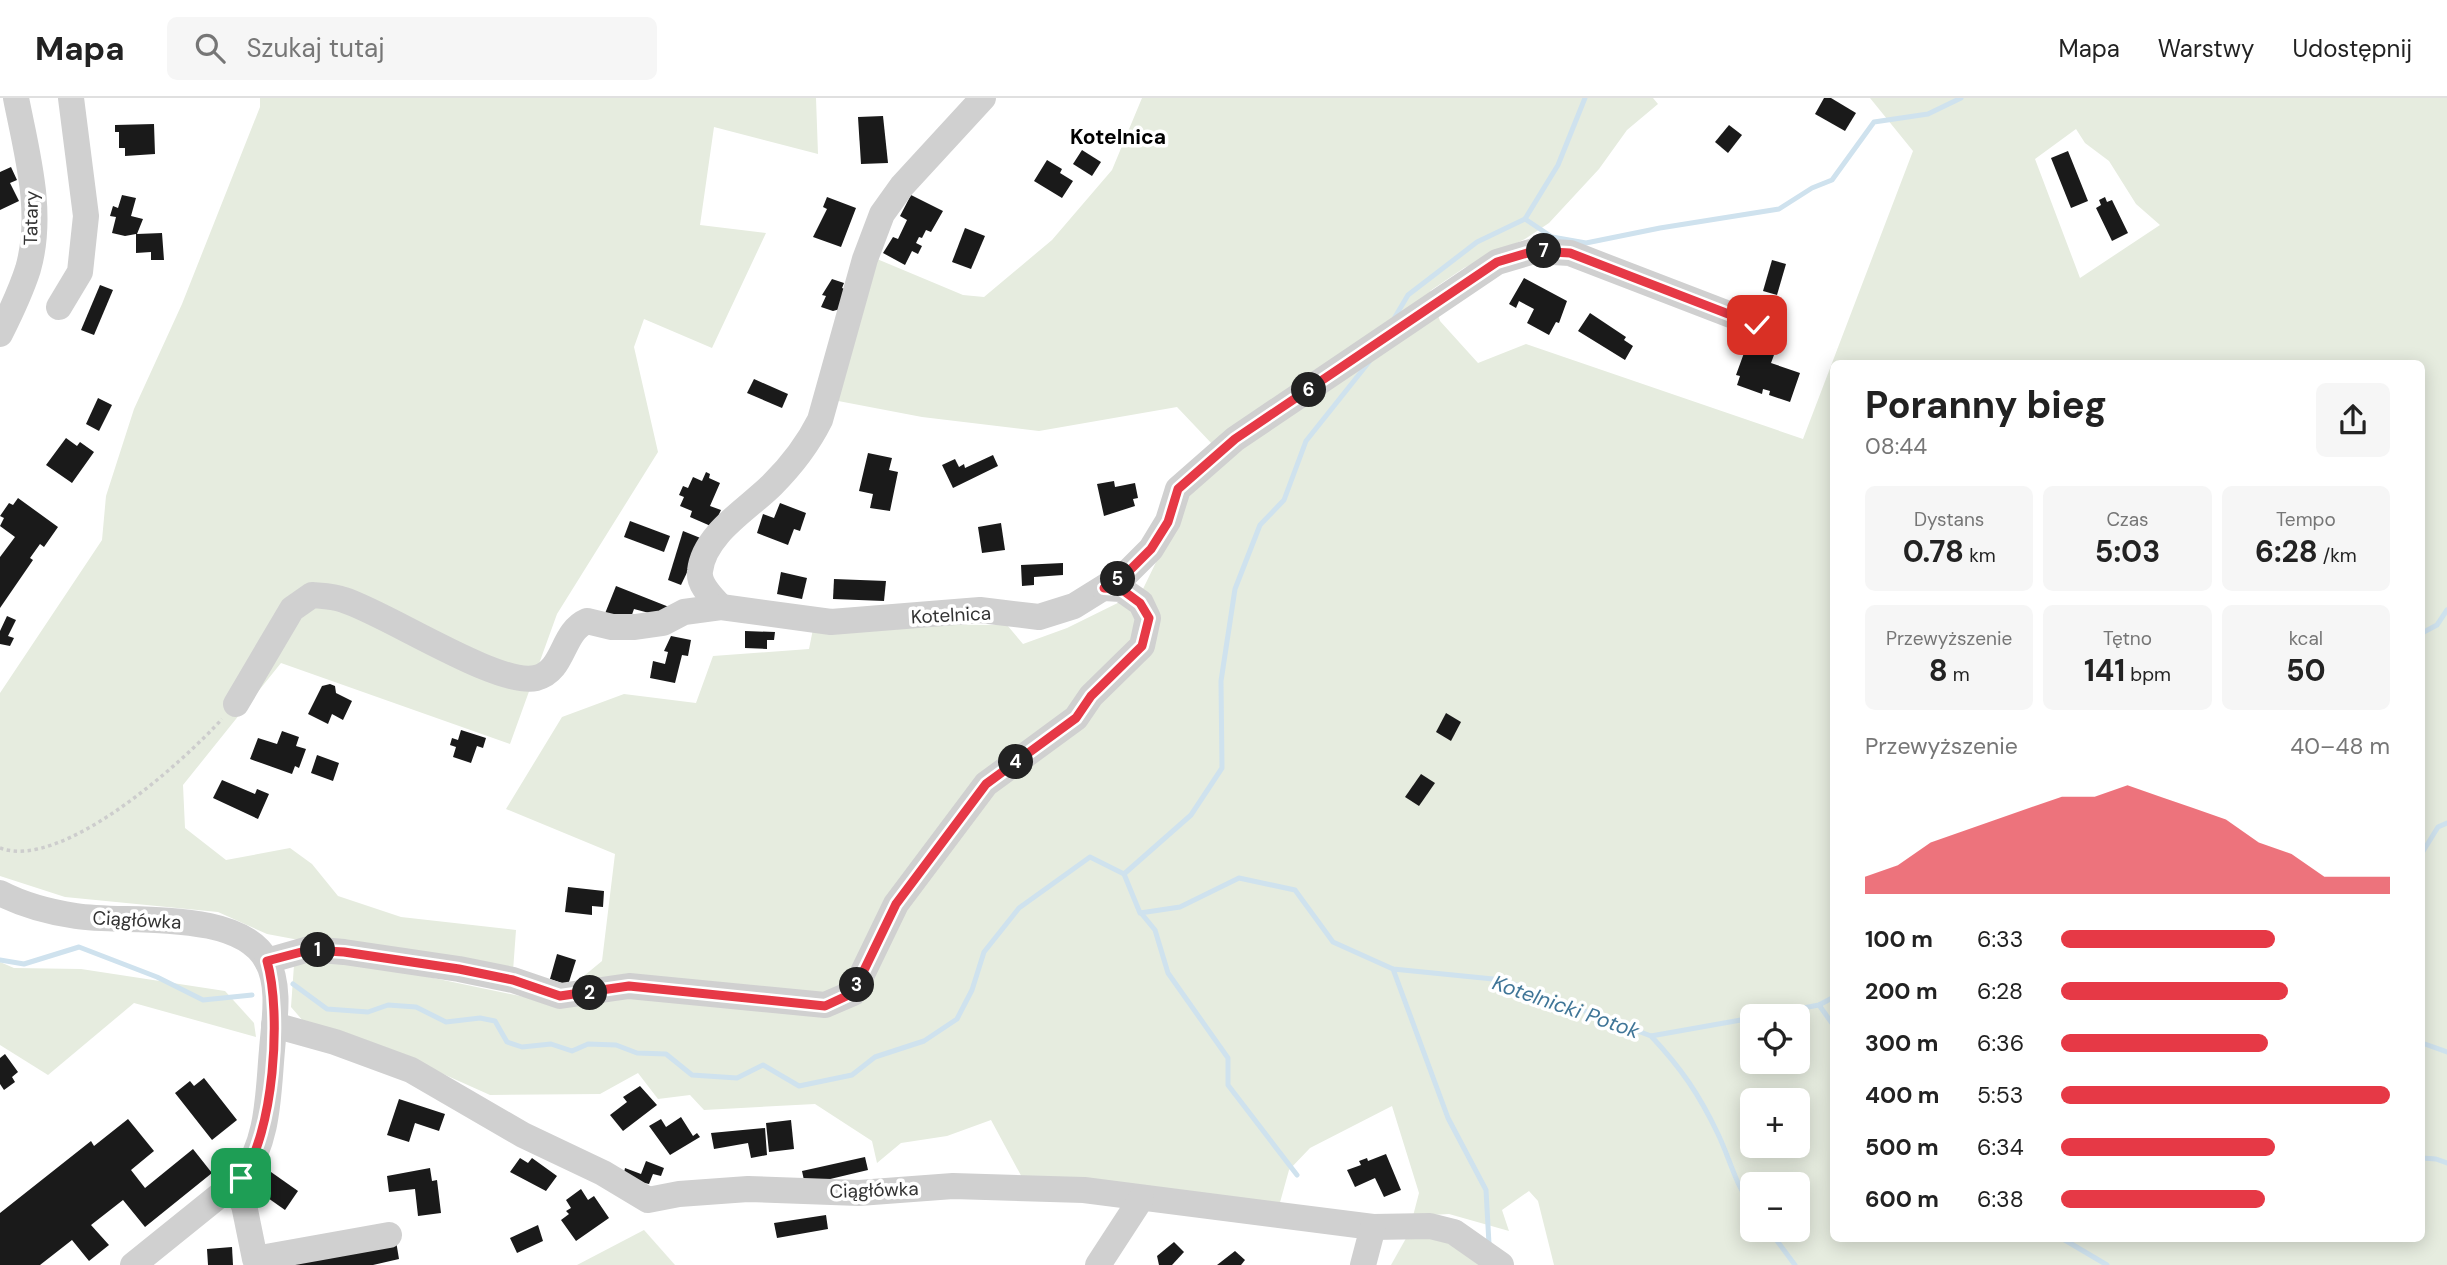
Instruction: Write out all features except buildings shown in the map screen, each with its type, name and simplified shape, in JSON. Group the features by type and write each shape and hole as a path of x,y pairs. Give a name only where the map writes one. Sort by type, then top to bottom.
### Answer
{"street":[{"name":"Tatary","path":"0,334 28,270 34,215 30,165 16,98"},
{"path":"60,307 80,272 86,216 71,98"},
{"path":"721,607 703,586 700,576 705,556 720,533 772,485 812,436 820,420 865,259 883,214 902,186 984,98"},
{"name":"Kotelnica","path":"236,704 292,609 312,595 345,600 495,671 529,679 537,678 554,666 573,630 587,621 612,627 635,627 663,623 684,612 721,607 831,622 980,610 1039,617 1074,606 1127,573 1151,549 1168,522 1178,489 1235,439 1497,262 1534,251 1570,253 1757,325"},
{"path":"133,1265 232,1185 253,1160 266,1118 274,1025 275,998 267,961 309,950 344,952 513,980 560,996 629,986 825,1006 853,993 896,904 986,784 1076,718 1091,696 1142,646 1149,618 1140,603 1121,589 1104,588"},
{"name":"Ciągłówka","path":"0,893 27,907 79,917 204,924 234,933 267,961"},
{"name":"Ciągłówka","path":"274,1025 335,1042 411,1070 523,1135 603,1173 648,1200 679,1194 748,1189 859,1193 953,1186 1084,1190 1373,1227 1399,1224 1454,1232 1501,1265"},
{"path":"232,1185 244,1205 255,1259 389,1235"},
{"path":"1098,1265 1141,1199"},
{"path":"1363,1265 1373,1227"}],"path":[{"path":"0,848 15,853 80,834 115,813 179,761 236,704"}],"shaded area":[{"path":"260,98 816,98 818,154 714,127 700,225 766,233 712,348 644,319 634,347 658,452 557,614 510,744 281,663 183,785 185,828 226,860 290,848 312,864 338,896 401,917 516,930 513,971 374,954 267,934 218,912 65,897 0,876 0,693 102,540 106,496 134,409 182,304 260,107"},
{"path":"1142,98 1653,98 1658,104 1627,130 1599,169 1549,223 1525,239 1464,268 1430,291 1440,321 1478,363 1526,344 1803,439 1830,368 1830,1242 2425,1242 2425,360 1833,360 1913,151 1870,98 2447,98 2447,1265 1554,1265 1538,1201 1529,1191 1502,1210 1509,1231 1449,1214 1413,1216 1419,1193 1392,1106 1310,1148 1289,1170 1279,1206 1024,1181 991,1120 947,1136 901,1143 877,1163 872,1141 815,1104 704,1110 690,1095 658,1099 638,1073 600,1094 490,1095 383,1047 310,1029 291,1007 294,965 333,957 558,1004 625,994 844,1009 851,983 817,999 568,989 602,961 615,854 506,809 562,717 624,694 696,703 713,656 809,649 814,624 1007,625 1023,644 1067,628 1142,591 1213,445 1177,407 1039,431 922,417 833,400 877,259 963,295 984,297 1052,240 1112,170","holes":["2076,129 2085,143 2109,161 2136,204 2160,225 2080,278 2035,159"]},
{"path":"0,962 14,968 81,969 225,991 254,1023 256,1037 134,1003 48,1075 0,1045"},
{"path":"644,1230 675,1265 577,1265"},
{"path":"1409,1233 1453,1244 1483,1265 1391,1265"}],"waterway":[{"path":"1395,317 1408,295 1477,242 1525,219 1558,165 1585,98"},
{"path":"1525,219 1552,237 1586,243 1779,209 1812,188 1832,180 1874,122 1928,114 1961,98"},
{"path":"1124,874 1191,815 1222,768 1221,681 1235,589 1260,525 1284,500 1306,441 1369,362"},
{"path":"2425,631 2437,625 2447,610"},
{"path":"2425,848 2438,827 2447,823"},
{"name":"Kotelnicki Potok","path":"293,984 327,1009 368,1012 388,1005 416,1007 446,1022 480,1018 495,1021 507,1042 522,1047 551,1044 572,1051 588,1044 616,1045 637,1053 666,1054 692,1075 737,1078 763,1065 799,1086 852,1075 875,1057 924,1041 957,1019 972,990 984,952 1019,908 1090,857 1124,874 1140,913 1180,907 1239,878 1295,890 1333,942 1393,969 1503,980 1651,1036 1740,1020"},
{"path":"1141,913 1155,930 1168,973 1228,1058 1228,1085 1297,1175"},
{"name":"Kotelnicki Potok","path":"0,960 24,964 79,947 157,977 203,1000 252,995"},
{"path":"1393,969 1448,1118 1486,1190 1489,1244"},
{"name":"Kotelnicki Potok","path":"1810,1007 1830,999"},
{"path":"1819,1005 1830,1020"},
{"path":"1651,1036 1704,1106 1740,1187"},
{"path":"2425,1044 2447,1052"},
{"path":"2425,1158 2447,1163"},
{"path":"1778,1242 1795,1265"},
{"path":"2068,1242 2107,1265"}],"district":[{"name":"Kotelnica","path":"1118,137"}],"route":[{"path":"241,1178 257,1152 266,1118 275,998 267,961 309,950 344,952 459,969 513,980 560,996 629,986 825,1006 853,993 896,904 929,856 986,784 1076,718 1091,696 1142,646 1149,618 1140,603 1121,589 1104,588 1127,573 1151,549 1168,522 1178,489 1235,439 1497,262 1534,251 1554,250 1570,253 1757,325"}]}
